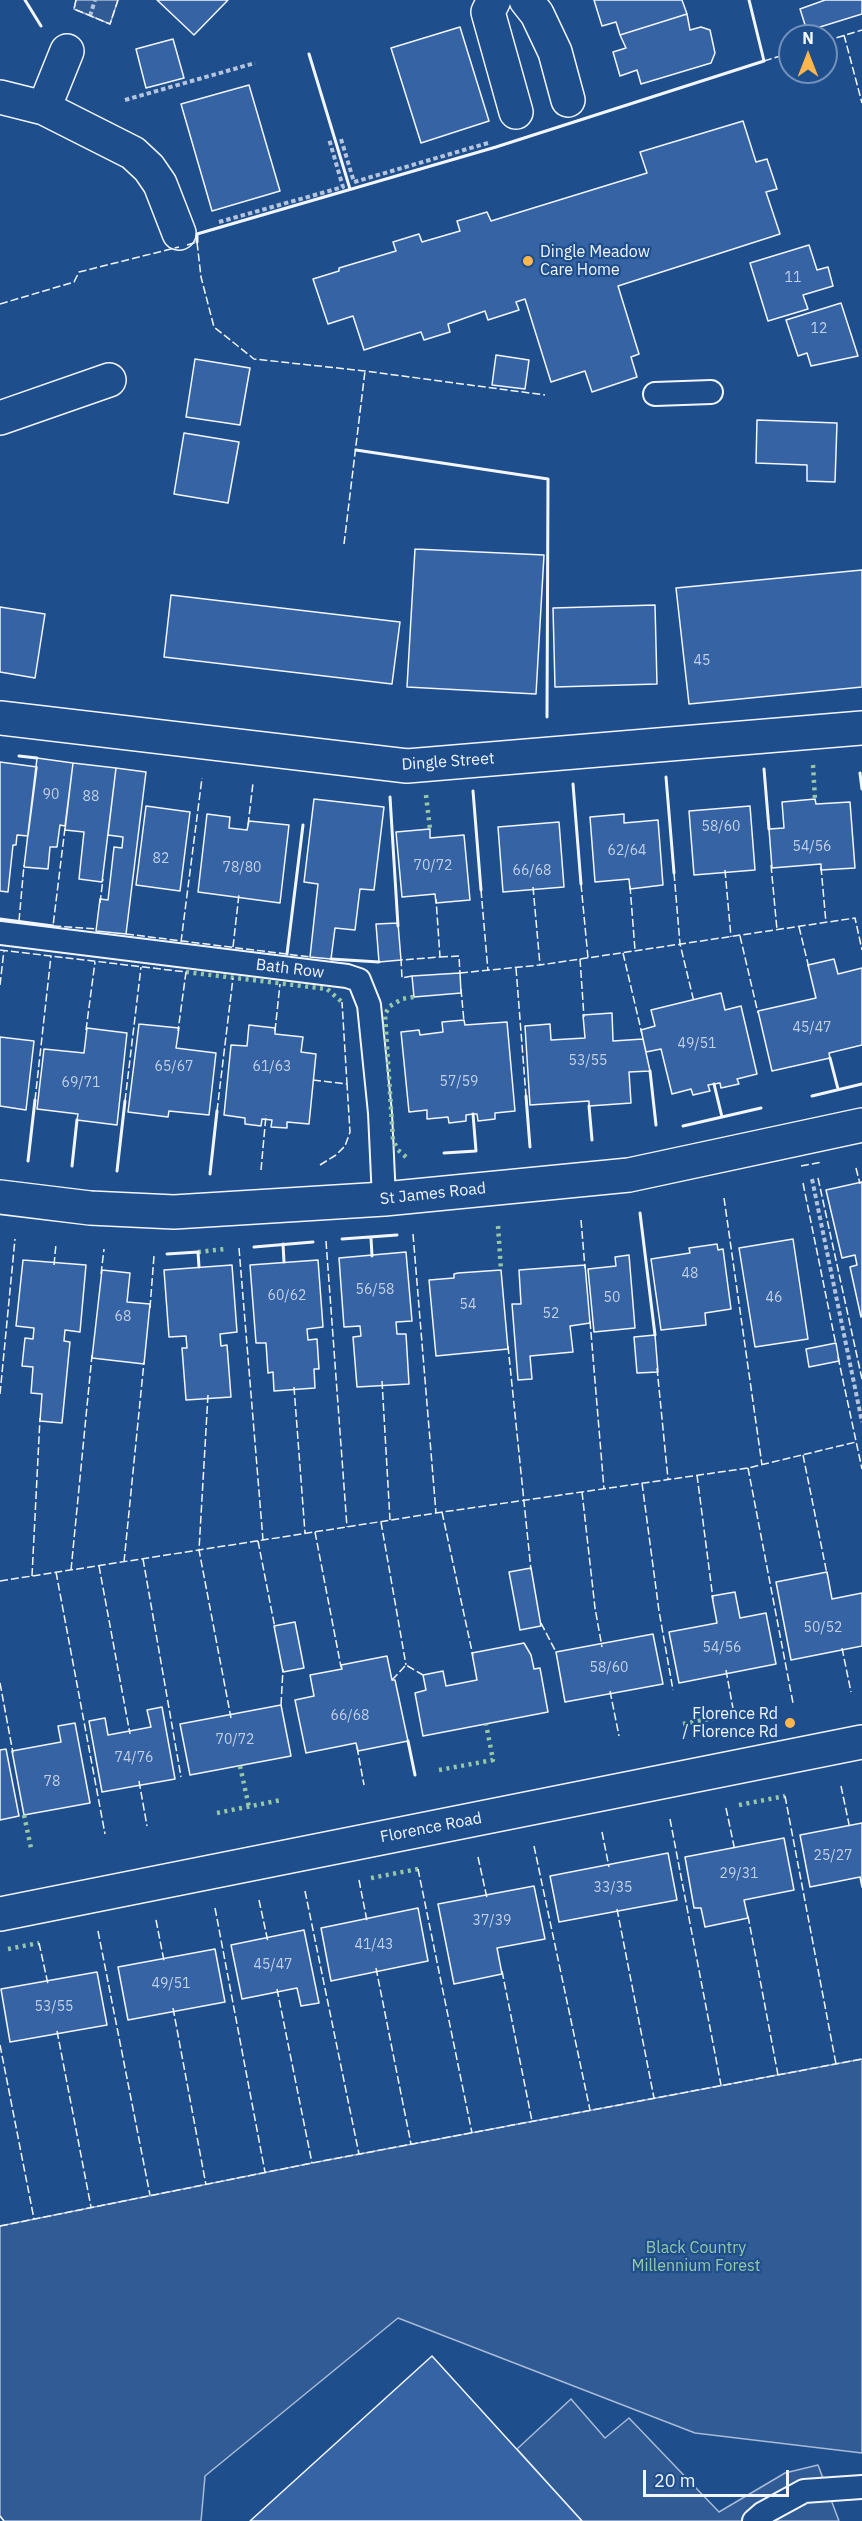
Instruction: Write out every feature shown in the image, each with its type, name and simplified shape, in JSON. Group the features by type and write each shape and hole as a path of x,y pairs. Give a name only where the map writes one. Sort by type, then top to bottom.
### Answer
{"street":[{"path":"494,0 488,12 516,112"},
{"path":"526,0 537,14 555,52 568,100"},
{"path":"44,108 67,51"},
{"path":"0,97 44,108 133,153 149,168 160,184 179,233"},
{"path":"0,418 109,380"},
{"name":"Dingle Street","path":"0,718 407,766 862,728"},
{"name":"St James Road","path":"0,1197 90,1208 174,1212 384,1199 629,1175 862,1125"},
{"name":"Florence Road","path":"0,1914 862,1742"}],"lane":[{"path":"655,394 711,392"},
{"name":"Bath Row","path":"0,933 347,976 359,980 369,1005 380,1113 384,1199"},
{"path":"754,2521 762,2514 804,2491 862,2487"}],"path":[{"path":"86,24 95,0"},
{"path":"123,101 255,63"},
{"path":"341,139 354,182 496,141 516,112"},
{"path":"179,233 343,187 329,139"},
{"path":"810,1170 862,1422"}],"shaded area":[{"path":"76,0 118,0 110,24 74,9"},
{"name":"Black Country Millennium Forest","path":"862,2059 862,2453 695,2433 398,2318 205,2476 201,2521 4,2521 0,2516 0,2226 312,2163"},
{"path":"571,2399 605,2438 629,2418 719,2512 785,2473 818,2465 839,2521 582,2521 517,2449"}],"building":[{"path":"157,0 228,0 194,35"},
{"path":"594,0 682,0 687,14 620,35 616,22 602,26"},
{"path":"825,0 862,0 862,14 830,24 805,24 800,9"},
{"path":"687,14 690,30 701,27 710,30 715,53 711,63 641,84 637,70 620,76 613,52 626,48 620,35"},
{"path":"460,27 489,121 421,143 391,48"},
{"path":"173,39 184,78 146,88 136,49"},
{"path":"249,85 280,191 212,211 181,104"},
{"name":"Dingle Meadow Care Home","path":"743,121 756,162 767,159 777,189 766,192 780,234 618,286 639,354 631,357 637,377 592,392 585,371 551,382 525,299 516,302 519,310 488,320 485,311 448,324 450,332 424,340 421,332 364,350 353,316 328,324 313,279 339,271 339,268 396,251 393,242 419,234 422,242 460,231 457,221 487,212 491,221 647,173 640,152"},
{"path":"809,245 817,270 828,267 833,286 803,295 808,309 768,321 750,263"},
{"path":"841,303 858,356 811,366 807,353 798,356 786,320"},
{"path":"496,355 529,360 525,389 492,385"},
{"path":"195,359 250,368 240,425 186,417"},
{"path":"757,420 837,423 835,482 807,481 807,465 756,463"},
{"path":"184,433 239,442 228,503 174,494"},
{"path":"415,549 544,555 536,694 407,687"},
{"path":"862,570 862,687 689,704 676,588"},
{"path":"171,595 400,622 392,684 164,657"},
{"path":"655,605 657,684 555,687 553,608"},
{"path":"0,607 45,614 35,678 0,672"},
{"path":"37,758 73,763 65,826 60,825 57,847 50,847 48,869 24,867"},
{"path":"0,762 37,767 28,836 17,835 16,845 13,845 8,892 0,891"},
{"path":"73,763 116,768 102,882 79,879 84,832 65,830"},
{"path":"116,768 146,772 126,934 96,931 100,899 108,900 114,847 122,848 123,837 108,835"},
{"path":"314,799 384,807 374,890 360,889 355,930 335,928 331,959 310,957 318,884 304,882"},
{"path":"815,799 816,804 850,802 855,868 821,870 821,864 772,868 769,829 784,828 782,802"},
{"path":"146,806 190,812 180,891 136,885"},
{"path":"750,806 755,870 694,875 689,811"},
{"path":"207,814 230,817 229,828 247,830 249,821 289,825 280,903 198,892"},
{"path":"624,814 624,823 658,820 663,885 630,889 629,879 595,882 590,817"},
{"path":"559,822 564,887 503,892 498,827"},
{"path":"430,829 430,838 464,835 470,900 436,903 435,894 402,897 396,832"},
{"path":"398,923 401,960 379,962 376,924"},
{"path":"834,959 838,974 862,968 862,1045 829,1053 830,1058 772,1071 758,1011 816,998 808,965"},
{"path":"460,973 461,993 414,997 412,976"},
{"path":"721,993 725,1010 741,1006 757,1074 737,1079 739,1084 721,1088 720,1083 708,1085 710,1091 693,1095 691,1089 672,1094 661,1049 646,1052 641,1030 655,1026 651,1010"},
{"path":"612,1013 613,1041 643,1039 650,1071 629,1072 631,1103 589,1106 589,1101 530,1105 525,1026 550,1024 551,1040 585,1038 583,1015"},
{"path":"464,1020 465,1025 507,1022 515,1111 495,1113 495,1119 478,1121 477,1114 466,1115 466,1121 449,1123 448,1117 427,1119 427,1110 409,1112 401,1032 419,1030 420,1035 443,1032 442,1022"},
{"path":"139,1024 179,1028 176,1048 216,1053 209,1115 169,1111 168,1117 128,1112"},
{"path":"249,1025 275,1028 275,1034 303,1037 301,1052 316,1054 309,1124 287,1122 287,1128 271,1127 272,1120 262,1119 261,1126 245,1124 245,1118 224,1115 231,1045 247,1046"},
{"path":"87,1028 127,1033 117,1125 77,1120 78,1114 37,1109 44,1049 84,1053"},
{"path":"0,1037 34,1041 26,1110 0,1106"},
{"path":"862,1182 861,1317 850,1267 857,1265 855,1255 842,1258 826,1190"},
{"path":"793,1239 808,1339 755,1347 739,1248"},
{"path":"717,1244 718,1250 723,1249 731,1309 705,1313 706,1325 661,1330 651,1259 690,1253 689,1248"},
{"path":"406,1252 412,1321 396,1322 397,1334 406,1334 409,1384 357,1387 353,1337 361,1336 360,1326 344,1327 339,1258"},
{"path":"629,1255 635,1328 594,1332 588,1269 616,1266 615,1257"},
{"path":"23,1260 86,1265 80,1332 65,1330 64,1341 70,1342 62,1423 40,1421 42,1394 31,1393 33,1367 22,1366 25,1338 33,1339 34,1328 16,1326"},
{"path":"318,1260 323,1327 307,1329 308,1340 317,1339 319,1369 314,1369 315,1388 274,1391 273,1372 268,1373 266,1343 256,1343 250,1265"},
{"path":"232,1265 237,1332 220,1334 221,1346 227,1345 231,1397 186,1400 182,1348 187,1348 186,1336 169,1337 164,1270"},
{"path":"585,1265 590,1323 570,1326 573,1352 530,1356 532,1379 518,1380 512,1304 521,1304 519,1270"},
{"path":"102,1270 130,1273 127,1302 150,1304 144,1364 92,1358"},
{"path":"501,1270 508,1349 436,1356 429,1280 454,1278 454,1274 458,1273"},
{"path":"655,1335 658,1372 637,1373 634,1337"},
{"path":"836,1343 839,1361 809,1367 806,1349"},
{"path":"531,1568 541,1626 520,1630 509,1572"},
{"path":"827,1572 832,1599 862,1593 862,1646 791,1660 776,1582"},
{"path":"735,1592 740,1618 766,1613 776,1664 679,1683 669,1632 717,1623 712,1596"},
{"path":"295,1622 304,1668 283,1672 274,1626"},
{"path":"653,1634 663,1684 565,1702 556,1652"},
{"path":"524,1643 531,1655 534,1669 540,1668 548,1712 423,1736 415,1693 426,1690 423,1675 443,1671 446,1686 477,1680 472,1653"},
{"path":"387,1656 392,1680 395,1680 408,1741 358,1751 356,1743 306,1753 295,1700 314,1696 310,1675 342,1669 341,1665"},
{"path":"281,1705 291,1756 190,1775 180,1724"},
{"path":"162,1707 175,1779 102,1792 89,1721 105,1718 108,1735 151,1727 147,1710"},
{"path":"75,1723 90,1803 24,1815 12,1751 61,1742 58,1726"},
{"path":"6,1749 19,1816 0,1820 0,1750"},
{"path":"862,1823 862,1887 860,1877 810,1887 800,1835"},
{"path":"784,1838 794,1890 744,1900 748,1918 705,1927 701,1908 694,1908 685,1857"},
{"path":"668,1853 677,1900 559,1922 550,1876"},
{"path":"534,1886 545,1939 497,1948 502,1974 454,1984 438,1904"},
{"path":"418,1908 428,1961 331,1981 321,1928"},
{"path":"304,1930 319,2003 301,2006 297,1988 242,1999 231,1945"},
{"path":"215,1949 225,2002 128,2020 118,1967"},
{"path":"97,1972 107,2025 10,2042 1,1989"},
{"path":"432,2356 582,2521 250,2521"}],"hedge":[{"path":"813,765 815,799"},
{"path":"426,795 430,829"},
{"path":"186,972 327,989 342,1002"},
{"path":"406,1157 398,1150 393,1140 385,1014 390,1006 402,999 414,997"},
{"path":"498,1226 501,1270"},
{"path":"198,1252 225,1249"},
{"path":"683,1724 734,1714"},
{"path":"439,1770 493,1760 486,1724"},
{"path":"240,1766 249,1807"},
{"path":"739,1805 785,1796"},
{"path":"217,1813 281,1800"},
{"path":"24,1815 31,1848"},
{"path":"371,1878 418,1869"},
{"path":"8,1949 39,1943"}],"fence":[{"path":"76,0 74,9 110,24 118,0"},
{"path":"838,37 862,30"},
{"path":"844,35 862,103"},
{"path":"764,61 778,57"},
{"path":"187,245 197,242 201,277 214,327 254,359 545,395"},
{"path":"0,304 74,282 79,272 179,247"},
{"path":"344,544 365,371"},
{"path":"181,942 202,778"},
{"path":"248,825 253,783"},
{"path":"65,828 53,926 97,929"},
{"path":"19,921 24,865"},
{"path":"771,865 777,930"},
{"path":"821,867 826,923"},
{"path":"725,870 731,937"},
{"path":"674,873 680,944 694,1002"},
{"path":"100,903 103,879"},
{"path":"581,884 588,958"},
{"path":"630,886 635,950"},
{"path":"533,887 540,965"},
{"path":"481,890 488,971"},
{"path":"233,947 239,894"},
{"path":"412,976 402,978 401,960 440,957 436,899"},
{"path":"460,973 540,965 855,918 862,950"},
{"path":"799,927 809,968"},
{"path":"126,934 310,957"},
{"path":"740,936 758,1013"},
{"path":"0,950 186,972 178,1031"},
{"path":"0,985 4,950"},
{"path":"623,953 642,1034"},
{"path":"35,1100 51,956"},
{"path":"440,957 459,956 460,974"},
{"path":"580,959 584,1017"},
{"path":"86,1030 95,962"},
{"path":"125,1101 141,967"},
{"path":"516,968 526,1096"},
{"path":"217,1111 233,978"},
{"path":"275,1031 280,984"},
{"path":"461,989 464,1022"},
{"path":"313,1080 347,1084 342,1002"},
{"path":"320,1165 345,1146 350,1132 347,1084"},
{"path":"261,1170 266,1115"},
{"path":"801,1166 822,1162"},
{"path":"856,1168 860,1184"},
{"path":"818,1178 862,1379"},
{"path":"803,1183 836,1345"},
{"path":"724,1198 762,1465"},
{"path":"581,1220 585,1268"},
{"path":"413,1234 436,1513"},
{"path":"0,1394 15,1239"},
{"path":"326,1241 347,1527"},
{"path":"54,1265 56,1244"},
{"path":"239,1248 263,1540"},
{"path":"101,1274 104,1249"},
{"path":"150,1308 154,1256"},
{"path":"590,1321 604,1489"},
{"path":"508,1346 531,1570"},
{"path":"71,1570 92,1355"},
{"path":"838,1357 862,1469"},
{"path":"124,1562 144,1362"},
{"path":"657,1368 668,1479"},
{"path":"382,1381 390,1520"},
{"path":"294,1387 305,1533"},
{"path":"208,1395 199,1550 231,1718"},
{"path":"32,1576 40,1418"},
{"path":"0,1581 436,1513 748,1468 856,1442"},
{"path":"803,1455 827,1574"},
{"path":"748,1468 793,1703"},
{"path":"697,1475 713,1599"},
{"path":"642,1483 659,1611 673,1690"},
{"path":"582,1492 595,1608 602,1647"},
{"path":"442,1512 473,1656"},
{"path":"381,1522 406,1665"},
{"path":"315,1532 341,1667"},
{"path":"258,1541 275,1628"},
{"path":"143,1559 181,1777"},
{"path":"99,1566 130,1734"},
{"path":"56,1572 105,1834"},
{"path":"541,1623 556,1652"},
{"path":"842,1648 851,1692"},
{"path":"392,1680 406,1665 423,1675"},
{"path":"281,1705 283,1669"},
{"path":"726,1670 734,1714"},
{"path":"0,1683 13,1753"},
{"path":"610,1691 619,1736"},
{"path":"357,1747 364,1785"},
{"path":"139,1781 147,1826"},
{"path":"841,1786 850,1829"},
{"path":"785,1796 836,2064"},
{"path":"726,1808 735,1851"},
{"path":"670,1819 721,2085"},
{"path":"602,1832 609,1867"},
{"path":"534,1846 590,2110"},
{"path":"478,1857 487,1898"},
{"path":"418,1869 472,2133"},
{"path":"359,1880 367,1921"},
{"path":"305,1891 359,2154"},
{"path":"259,1900 268,1942"},
{"path":"215,1908 265,2172"},
{"path":"617,1909 654,2098"},
{"path":"748,1916 778,2075"},
{"path":"156,1920 164,1961"},
{"path":"98,1931 150,2195"},
{"path":"39,1943 48,1984"},
{"path":"376,1968 411,2144"},
{"path":"502,1971 532,2121"},
{"path":"277,1989 312,2163"},
{"path":"173,2008 206,2185"},
{"path":"57,2031 91,2207"},
{"path":"0,2045 34,2219"},
{"path":"0,2226 312,2163 862,2059"},
{"path":"0,2516 4,2521"}],"wall":[{"path":"25,0 41,26"},
{"path":"197,242 197,234 496,147 764,61 749,0"},
{"path":"309,54 350,189"},
{"path":"356,450 548,479 547,717"},
{"path":"19,756 37,758"},
{"path":"764,769 769,829"},
{"path":"860,773 862,789"},
{"path":"666,777 674,873"},
{"path":"573,784 581,884"},
{"path":"473,791 481,890"},
{"path":"390,797 398,926"},
{"path":"287,954 303,825"},
{"path":"0,919 53,926"},
{"path":"331,959 379,962"},
{"path":"830,1058 838,1089"},
{"path":"650,1071 656,1125"},
{"path":"714,1084 722,1117"},
{"path":"812,1096 862,1084"},
{"path":"526,1096 530,1147"},
{"path":"28,1161 35,1100"},
{"path":"117,1171 125,1101"},
{"path":"589,1106 592,1140"},
{"path":"683,1126 761,1108"},
{"path":"210,1174 217,1111"},
{"path":"444,1153 476,1151 473,1114"},
{"path":"72,1166 77,1120"},
{"path":"640,1213 655,1335"},
{"path":"342,1239 397,1235"},
{"path":"371,1238 372,1256"},
{"path":"254,1247 313,1242"},
{"path":"283,1244 284,1262"},
{"path":"167,1254 198,1252 199,1267"},
{"path":"408,1741 415,1775"}],"place":[{"name":"Dingle Meadow Care Home","path":"528,261"},
{"name":"Florence Rd / Florence Rd","path":"790,1723"}]}
